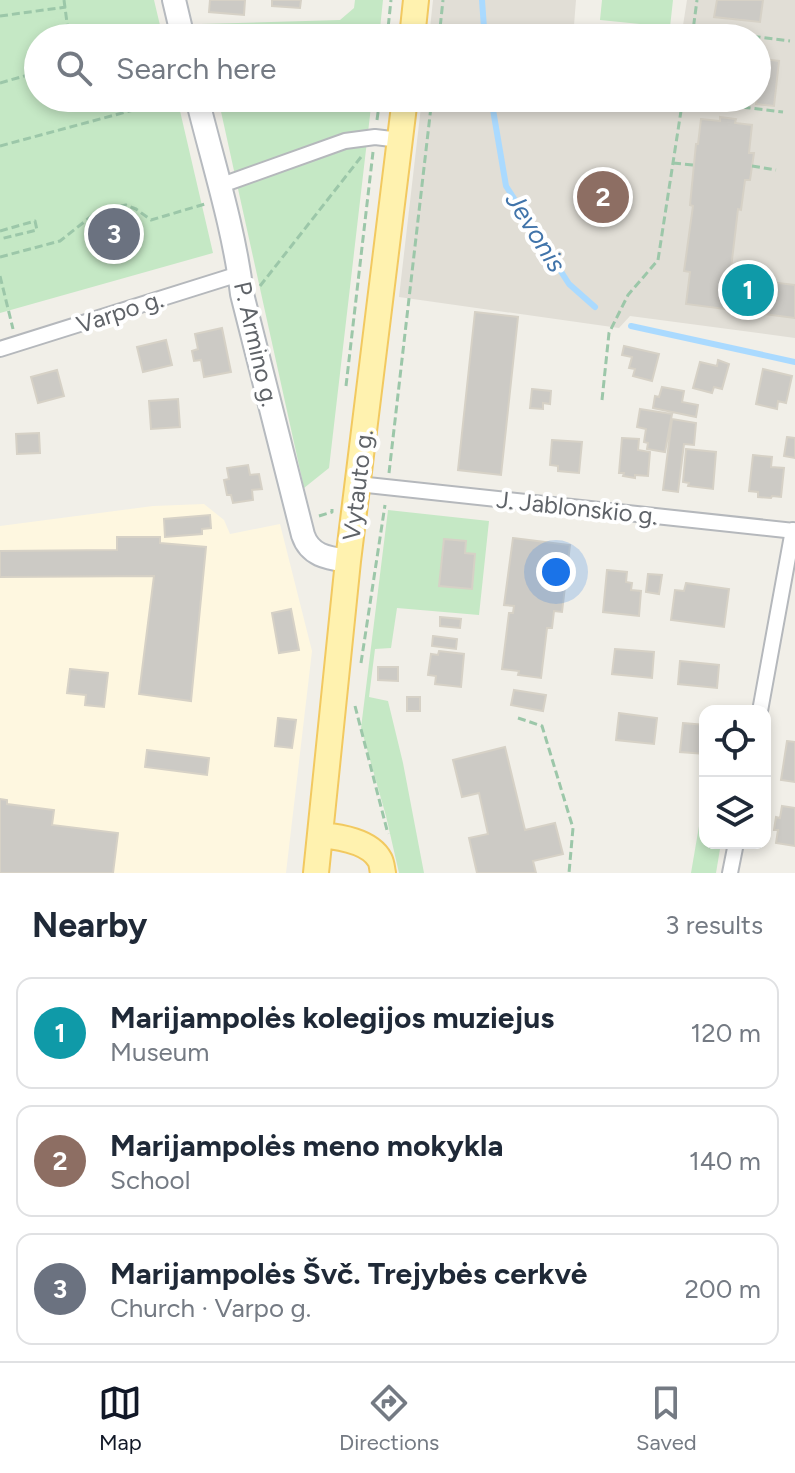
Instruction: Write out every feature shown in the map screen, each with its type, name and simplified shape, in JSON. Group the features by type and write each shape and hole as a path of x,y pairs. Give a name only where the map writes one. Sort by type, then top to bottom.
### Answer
{"main road":[{"path":"174,0 180,24"},
{"path":"414,24 416,0"},
{"name":"P. Armino g.","path":"201,112 240,284 306,543 311,550 329,558 348,561"},
{"name":"Vytauto g.","path":"316,873 348,561 403,112"},
{"path":"321,835 359,844 371,851 380,860 383,873"}],"street":[{"path":"221,193 345,141 375,137 400,140"},
{"name":"Varpo g.","path":"0,349 240,284"},
{"name":"J. Jablonskio g.","path":"358,484 794,530"},
{"path":"761,705 794,530"},
{"path":"730,873 735,849"}],"path":[{"path":"64,0 68,24"},
{"path":"388,24 391,0"},
{"path":"441,24 443,0"},
{"path":"694,24 697,0"},
{"path":"0,16 66,7"},
{"path":"771,39 790,41"},
{"path":"0,83 24,76"},
{"path":"771,110 783,112"},
{"path":"0,146 127,112"},
{"path":"346,388 378,112"},
{"path":"602,400 609,333 628,295 658,260 681,112"},
{"path":"240,284 261,285 359,157 373,155"},
{"path":"673,163 693,165"},
{"path":"752,166 776,170"},
{"path":"0,257 60,241 98,211 126,205 151,220 221,193"},
{"path":"0,231 35,221 37,230 0,239"},
{"path":"763,281 764,268"},
{"path":"0,276 17,344"},
{"path":"300,521 332,512 333,497"},
{"path":"518,718 542,726 573,828 569,873"}],"shaded area":[{"path":"433,0 576,0 574,24 430,24"},
{"path":"687,0 795,0 795,338 630,316 619,328 399,297 420,112 771,112 771,24 683,24"},
{"path":"204,504 224,520 230,534 280,524 312,651 286,873 0,873 0,526 153,506"}],"green space":[{"path":"0,0 154,0 160,24 24,24 24,112 180,112 213,253 0,313"},
{"path":"355,0 383,0 380,24 201,24 340,20 354,8"},
{"path":"602,0 673,0 670,24 600,20"},
{"path":"221,112 370,112 329,468 304,488"},
{"path":"388,510 489,521 479,615 397,608 391,648 375,649 369,697 388,701 424,873 399,873 361,728"},
{"path":"699,826 699,849 720,849 716,873 691,873"}],"building":[{"path":"210,0 245,0 244,15 209,12"},
{"path":"272,0 301,0 300,8 272,6"},
{"path":"717,0 763,0 760,22 714,17"},
{"path":"771,60 779,61 774,106 771,106"},
{"path":"720,117 752,125 749,153 754,153 750,180 745,180 741,210 738,209 730,277 795,285 795,318 686,304 690,272 684,271 693,206 690,205 696,144 701,119 720,121"},
{"path":"126,220 127,224 138,221 141,232 130,235 131,239 103,247 102,243 94,242 92,237 99,232 97,228"},
{"path":"475,312 518,317 501,475 458,470"},
{"path":"222,328 231,372 204,377 201,360 194,361 192,351 198,349 195,334"},
{"path":"166,340 172,365 143,372 137,347"},
{"path":"624,346 659,354 652,381 633,376 635,369 629,368 632,357 622,355"},
{"path":"718,360 729,364 722,389 714,387 712,393 693,388 700,362 717,366"},
{"path":"763,369 792,376 786,403 778,401 777,409 756,404"},
{"path":"57,370 64,396 38,403 31,377"},
{"path":"662,387 684,391 682,402 698,405 696,417 653,408 655,396 659,397"},
{"path":"532,389 551,391 550,404 543,403 543,409 530,408"},
{"path":"178,399 180,427 151,429 149,401"},
{"path":"640,409 672,414 665,452 647,449 648,443 644,442 646,429 637,427"},
{"path":"672,419 696,423 694,445 684,444 678,492 663,490"},
{"path":"39,433 40,453 17,454 16,434"},
{"path":"787,437 795,438 795,458 784,456"},
{"path":"622,438 639,439 638,450 650,452 648,476 635,475 635,478 619,473"},
{"path":"552,440 582,442 579,473 558,471 558,466 550,465"},
{"path":"686,449 716,452 713,489 688,486 689,483 683,482"},
{"path":"753,455 772,457 771,467 784,468 781,497 758,497 758,492 749,491"},
{"path":"248,465 250,475 259,474 262,489 252,490 253,500 233,503 231,495 227,495 224,480 229,479 227,468"},
{"path":"210,515 211,528 202,529 202,534 165,537 164,519"},
{"path":"117,537 160,537 160,543 206,547 191,701 139,694 154,576 0,577 0,551 117,550"},
{"path":"513,538 570,545 562,612 554,611 552,628 547,628 541,678 502,669 509,613 513,613 514,606 504,605"},
{"path":"444,539 466,541 465,553 475,554 472,589 439,586"},
{"path":"607,570 627,572 626,582 632,583 631,590 641,591 639,616 603,612"},
{"path":"648,574 662,575 659,594 646,592"},
{"path":"686,583 729,589 724,627 671,620 675,590 684,591"},
{"path":"291,609 299,650 279,653 272,613"},
{"path":"440,617 461,619 460,628 440,626"},
{"path":"433,636 457,639 456,649 432,646"},
{"path":"615,649 654,652 652,678 612,674"},
{"path":"439,651 464,654 461,687 435,684 436,676 428,675 431,654 438,655"},
{"path":"680,661 719,665 717,688 678,684"},
{"path":"378,667 398,667 398,681 378,680"},
{"path":"70,669 108,673 104,707 85,705 86,695 67,693"},
{"path":"514,690 546,695 543,711 511,705"},
{"path":"407,697 420,697 420,711 407,711"},
{"path":"619,713 657,718 654,744 616,740"},
{"path":"278,718 296,720 292,748 275,746"},
{"path":"683,723 699,724 699,754 680,752"},
{"path":"787,741 795,742 795,782 781,780"},
{"path":"505,747 525,830 555,823 563,854 533,861 536,873 477,873 469,838 488,834 479,793 462,797 453,760"},
{"path":"147,750 209,758 207,775 145,767"},
{"path":"0,799 7,800 7,804 54,810 52,825 118,833 113,873 0,873"},
{"path":"782,806 795,808 795,846 776,843 776,817 780,818"}],"waterway":[{"name":"Jevonis","path":"482,0 484,24"},
{"name":"Jevonis","path":"493,112 506,186 569,284 595,307"},
{"name":"Jevonis","path":"631,326 795,362"}],"place":[{"name":"Marijampolės meno mokykla","path":"603,197"},
{"name":"Marijampolės Švč. Trejybės cerkvė","path":"114,234"},
{"name":"Marijampolės kolegijos muziejus","path":"748,290"}]}
